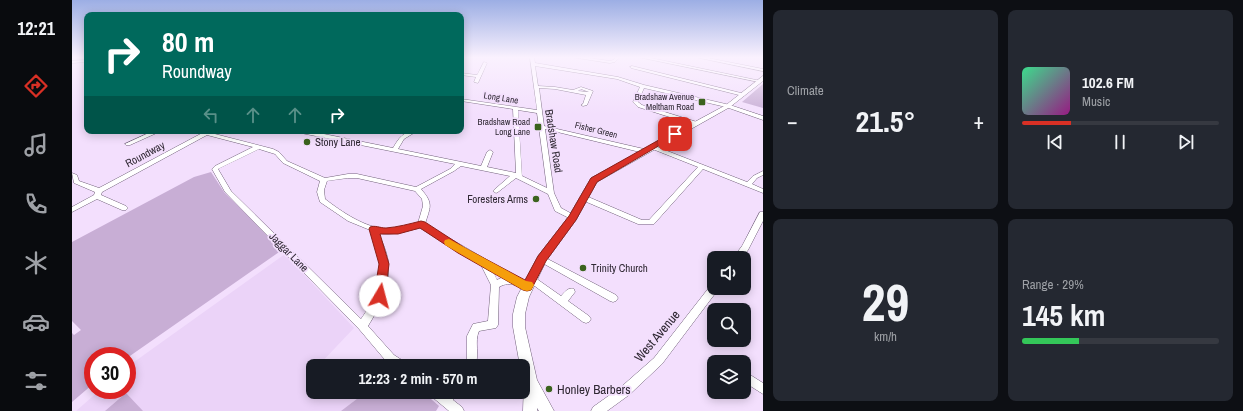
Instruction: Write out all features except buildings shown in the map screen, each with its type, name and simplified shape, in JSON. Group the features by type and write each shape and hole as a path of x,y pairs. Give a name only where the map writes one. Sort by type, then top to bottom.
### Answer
{"street":[{"path":"476,82 479,76"},
{"name":"Bradshaw Road","path":"535,76 539,112 543,127 551,193 558,209 573,218"},
{"path":"607,76 728,106 763,118"},
{"path":"668,76 743,95"},
{"path":"741,76 761,80"},
{"path":"547,411 531,382 526,364 518,314 529,283 542,259 573,218 594,180 728,106 761,80"},
{"path":"643,86 635,102 640,106 695,123"},
{"path":"536,87 590,94 585,105 583,106"},
{"name":"Long Lane","path":"464,100 539,112"},
{"path":"516,109 517,176"},
{"name":"Fisher Green","path":"543,127 648,149 702,167 763,191"},
{"path":"128,144 134,138 148,134"},
{"name":"Roundway","path":"72,210 204,134"},
{"name":"Roundway","path":"215,134 277,153 285,162 324,180"},
{"path":"319,134 517,176 551,193"},
{"path":"396,150 402,138 409,134"},
{"name":"Jaggar Lane","path":"258,147 215,169 228,192 362,326 391,359"},
{"path":"483,169 490,152"},
{"path":"417,189 452,170 459,164"},
{"path":"584,198 642,222 651,222 702,167"},
{"path":"748,185 755,177 763,173"},
{"path":"72,176 75,176 76,182 124,208"},
{"path":"421,225 427,206 425,198 417,189 357,176 343,176 324,180 320,189 322,200 356,221 373,229 383,232 398,231 421,225 514,280"},
{"path":"496,191 517,176"},
{"path":"743,251 763,214"},
{"path":"362,326 380,296 384,264 373,229"},
{"path":"542,259 614,298"},
{"path":"472,359 472,336 476,327 493,325 495,285 485,263"},
{"path":"495,285 502,281 514,280 529,283 561,302 586,320"},
{"path":"561,302 571,292"},
{"name":"West Avenue","path":"597,411 626,391 658,361 709,295"},
{"path":"751,381 763,389"},
{"path":"530,411 531,382"},
{"path":"451,399 458,411"}],"shaded area":[{"path":"763,84 763,108 742,102"},
{"path":"211,172 224,192 282,250 136,352 136,347 84,347 84,392 72,402 72,333 74,335 81,330 72,321 72,242 194,177"},
{"path":"285,254 354,328 325,359 306,359 306,399 357,399 341,411 76,411 90,399 136,399 136,361"},
{"path":"119,399 132,399 143,411 105,411"},
{"path":"357,399 431,399 439,406 436,411 341,411"}],"slow traffic":[{"path":"449,242 527,287 528,285"}],"place":[{"name":"Bradshaw Avenue Meltham Road","path":"702,102"},
{"name":"Bradshaw Road Long Lane","path":"538,127"},
{"name":"Stony Lane","path":"307,142"},
{"name":"Foresters Arms","path":"536,199"},
{"name":"Trinity Church","path":"583,268"},
{"name":"Honley Barbers","path":"549,389"}],"route":[{"path":"380,296 384,264 373,229 383,232 398,231 421,225 527,287 542,259 573,218 594,180 675,134"}]}
